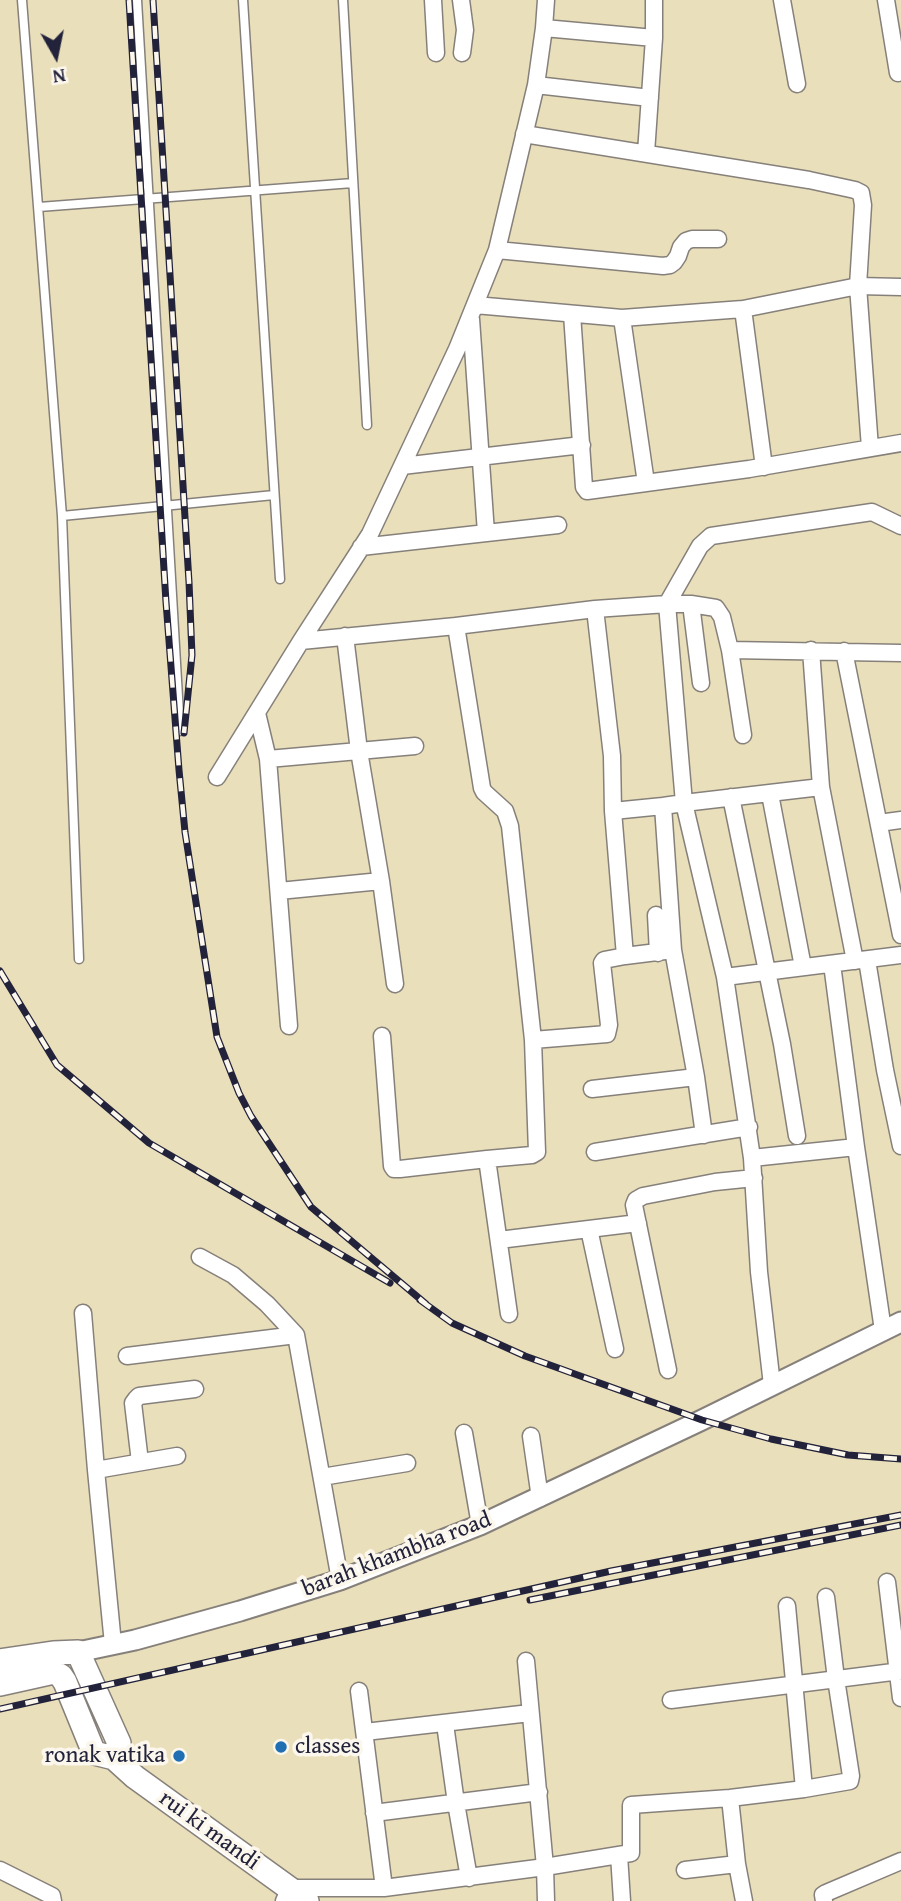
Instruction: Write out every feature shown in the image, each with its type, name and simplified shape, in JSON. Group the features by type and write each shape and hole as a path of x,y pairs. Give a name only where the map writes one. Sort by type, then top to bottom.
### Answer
{"main road":[{"path":"0,1661 78,1652 120,1743 114,1758 94,1753 61,1676 54,1672 0,1684"},
{"name":"rui ki mandi","path":"114,1758 135,1777 294,1897"}],"street":[{"path":"433,0 436,53"},
{"path":"461,0 465,30 462,52"},
{"path":"217,777 370,534 457,349 496,250 536,85 546,0"},
{"path":"646,153 654,0"},
{"path":"782,0 797,84"},
{"path":"886,0 898,74"},
{"path":"544,28 654,38"},
{"path":"536,85 650,98"},
{"path":"524,134 809,180 861,193 863,205 858,286 870,448"},
{"path":"496,250 663,266 674,262 686,241 718,239"},
{"path":"473,310 622,318 743,309 858,286 901,287"},
{"path":"743,309 764,467"},
{"path":"473,310 486,533"},
{"path":"572,314 583,487 587,491 764,467 901,443"},
{"path":"622,318 646,483"},
{"path":"402,466 582,446"},
{"path":"772,1385 759,1272 749,1127 724,977 684,803 667,604 700,546 711,536 872,512 901,526"},
{"path":"361,547 558,525"},
{"path":"301,641 595,609 667,604 713,606 719,611 730,650 743,736"},
{"path":"691,604 701,683"},
{"path":"595,609 612,756 613,811 625,956"},
{"path":"382,1035 391,1162 394,1169 532,1155 537,1152 533,1040 510,826 505,811 482,788 456,626"},
{"path":"345,636 359,751 395,984"},
{"path":"730,650 811,650 900,659"},
{"path":"811,650 821,787 901,1146"},
{"path":"844,652 901,935"},
{"path":"257,713 268,759 289,1026"},
{"path":"268,759 415,746"},
{"path":"613,811 821,787"},
{"path":"770,794 803,967"},
{"path":"731,797 782,1045 797,1136"},
{"path":"663,806 666,952"},
{"path":"879,823 901,820"},
{"path":"279,891 381,881"},
{"path":"656,915 696,1077 704,1135"},
{"path":"533,1040 607,1034 609,1026 602,963 606,959 666,952"},
{"path":"724,977 901,955"},
{"path":"832,964 856,1147 892,1326"},
{"path":"593,1089 696,1077"},
{"path":"595,1152 749,1127"},
{"path":"752,1158 856,1147"},
{"path":"487,1159 509,1314"},
{"path":"668,1370 634,1205 639,1197 715,1182 754,1178"},
{"path":"499,1240 638,1223"},
{"path":"589,1229 615,1349"},
{"path":"200,1257 233,1275 267,1304 296,1335 340,1580"},
{"path":"83,1313 113,1644"},
{"name":"barah khambha road","path":"78,1652 135,1640 340,1580 480,1525 892,1326"},
{"path":"127,1356 296,1335"},
{"path":"140,1462 134,1401 139,1396 195,1389"},
{"path":"464,1433 480,1525"},
{"path":"531,1436 540,1498"},
{"path":"96,1470 177,1456"},
{"path":"322,1477 407,1463"},
{"path":"887,1582 901,1698"},
{"path":"294,1897 469,1878 620,1855 632,1851 631,1805 730,1798 850,1781 826,1597"},
{"path":"788,1606 804,1789"},
{"path":"526,1661 546,1901"},
{"path":"671,1700 899,1671"},
{"path":"359,1692 384,1888"},
{"path":"365,1732 530,1713"},
{"path":"445,1724 469,1878"},
{"path":"374,1813 539,1792"},
{"path":"730,1798 744,1901"},
{"path":"620,1855 622,1901"},
{"path":"824,1901 826,1893 901,1861"},
{"path":"685,1870 737,1864"},
{"path":"0,1870 52,1896 53,1901"}],"lane":[{"path":"22,0 62,516 79,959"},
{"path":"137,0 180,731"},
{"path":"243,0 280,579"},
{"path":"343,0 368,425"},
{"path":"39,207 353,183"},
{"path":"62,516 274,495"}],"railway":[{"path":"129,0 179,770 185,832 217,1037 251,1116 311,1207 426,1304"},
{"path":"153,0 189,582 192,655 184,733"},
{"path":"0,971 57,1065 149,1143 390,1283"},
{"path":"420,1300 452,1323 525,1356 702,1420 771,1439 848,1455 901,1459"},
{"path":"0,1709 611,1571 901,1515"},
{"path":"530,1600 901,1525"}],"place":[{"name":"classes","path":"281,1747"},
{"name":"ronak vatika","path":"179,1756"}]}
